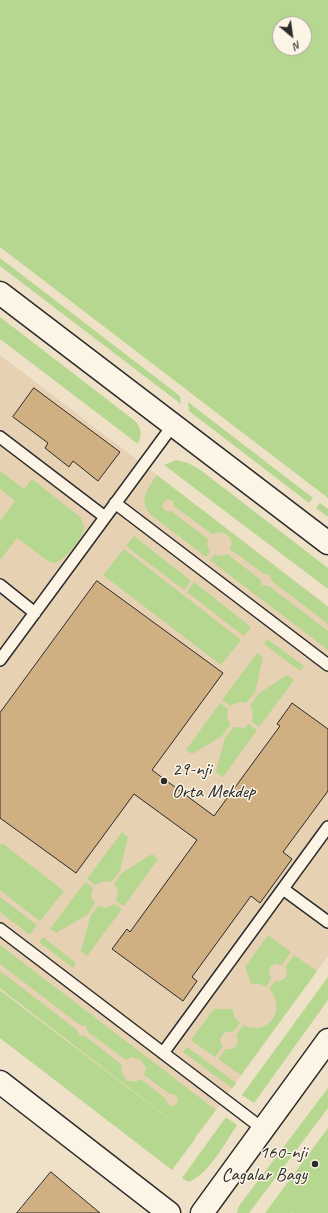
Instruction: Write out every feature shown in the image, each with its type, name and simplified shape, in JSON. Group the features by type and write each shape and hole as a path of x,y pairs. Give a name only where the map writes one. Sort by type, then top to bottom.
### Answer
{"street":[{"path":"0,293 328,543"},
{"path":"202,1213 328,1040"},
{"path":"0,1082 169,1213"}],"lane":[{"path":"0,660 173,425"},
{"path":"0,437 105,517"},
{"path":"115,503 328,666"},
{"path":"0,585 35,613"},
{"path":"163,1053 328,827"},
{"path":"282,889 328,922"},
{"path":"0,929 263,1129"}],"shaded area":[{"name":"29-nji Orta Mekdep","path":"0,355 328,606 328,956 195,1139 0,989"}],"green space":[{"path":"0,0 328,0 328,498 0,247"},
{"path":"0,258 180,396 181,404 0,266"},
{"path":"0,317 135,421 141,432 138,444 0,339"},
{"path":"188,402 313,498 309,503 189,411"},
{"path":"176,460 188,463 199,469 328,568 328,589 164,465"},
{"path":"0,471 24,489 32,479 80,517 84,525 83,533 77,543 63,558 54,563 48,561 17,538 0,560 0,521 15,501 0,489"},
{"path":"157,475 328,607 328,624 272,581 270,575 264,574 230,549 232,542 227,534 218,532 212,534 174,506 173,501 168,499 164,502 162,506 165,511 171,511 208,539 207,545 210,552 206,557 150,514 146,509 145,499 148,489"},
{"path":"320,503 328,509 328,517 316,508"},
{"path":"134,536 191,581 184,590 126,546"},
{"path":"124,549 241,640 221,665 103,575"},
{"path":"227,554 260,579 262,585 269,586 328,631 328,650 210,560 214,555 221,556"},
{"path":"194,582 251,627 244,636 187,592"},
{"path":"267,639 304,666 300,671 264,644"},
{"path":"257,653 263,658 255,692 246,703 239,702 230,706 222,700"},
{"path":"287,675 294,680 259,727 252,722 253,712 250,706 258,694"},
{"path":"220,703 228,709 227,718 230,725 222,736 192,754 186,750"},
{"path":"249,724 257,730 223,777 216,772 225,738 234,727 245,728"},
{"path":"122,832 128,837 120,871 111,882 104,881 95,885 87,879"},
{"path":"2,843 64,891 40,921 0,890 0,846"},
{"path":"152,854 158,859 124,906 116,901 118,891 114,884 122,873"},
{"path":"85,882 93,888 91,897 95,904 87,915 56,933 50,929"},
{"path":"0,897 37,925 30,935 0,912"},
{"path":"114,904 122,909 87,956 81,951 90,917 98,906 106,908"},
{"path":"268,935 291,952 282,965 275,964 270,967 269,973 271,979 266,987 260,984 251,984 245,967"},
{"path":"43,937 76,963 73,968 39,942"},
{"path":"0,945 216,1110 194,1138 0,988 0,971 77,1030 79,1036 85,1036 122,1065 121,1071 126,1080 135,1082 141,1079 166,1099 168,1105 173,1106 177,1103 178,1099 176,1095 170,1094 144,1075 146,1068 141,1060 132,1057 126,1060 88,1032 86,1026 80,1025 0,964"},
{"path":"294,955 317,971 241,1075 218,1059 226,1049 232,1049 237,1046 238,1040 236,1035 243,1025 252,1028 260,1027 267,1024 272,1019 276,1013 276,1005 274,997 269,989 275,981 286,978 287,973 285,967"},
{"path":"328,977 328,1000 254,1103 242,1095"},
{"path":"0,990 195,1139 172,1170 0,1038"},
{"path":"214,1009 232,1009 235,1018 240,1023 233,1032 226,1032 223,1034 220,1041 223,1046 215,1057 191,1040"},
{"path":"187,1047 236,1083 232,1088 183,1052"},
{"path":"328,1088 328,1108 249,1213 237,1213 239,1206"},
{"path":"226,1117 237,1125 222,1149 204,1172 197,1178 189,1182 182,1178"},
{"name":"160-nji Cagalar Bagy","path":"328,1128 328,1213 293,1213 289,1210 292,1213 265,1213"}],"building":[{"path":"34,388 120,452 98,481 73,461 69,467 45,448 48,443 13,417"},
{"path":"97,581 223,673 152,770 214,816 280,726 277,724 292,703 328,729 328,791 283,852 292,859 260,903 251,896 192,977 197,981 183,1001 112,949 127,929 130,932 197,840 134,794 76,873 0,818 0,713"},
{"path":"51,1172 100,1213 17,1213"}],"place":[{"name":"29-nji Orta Mekdep","path":"164,781"},
{"name":"160-nji Cagalar Bagy","path":"315,1164"}]}
